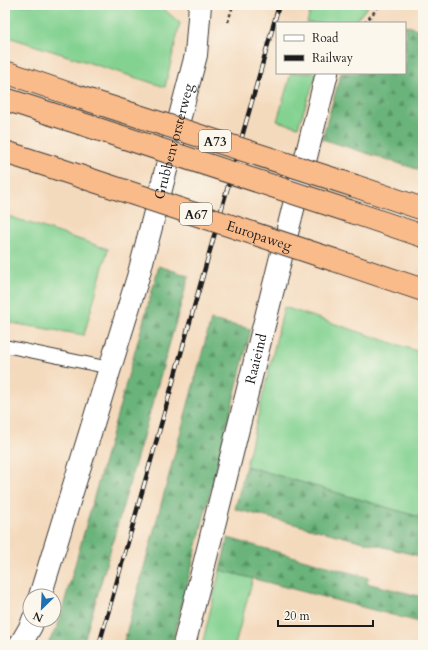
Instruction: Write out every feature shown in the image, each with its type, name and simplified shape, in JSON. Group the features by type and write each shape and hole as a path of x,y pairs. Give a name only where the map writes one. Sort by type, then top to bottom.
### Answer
{"highway":[{"name":"A73","path":"5,72 423,208"},
{"path":"5,98 423,236"},
{"name":"Europaweg","path":"5,152 423,290"}],"street":[{"name":"Grubbenvorsterweg","path":"110,368 138,277 196,55 200,5"},
{"name":"Raaieind","path":"184,645 327,74"},
{"path":"42,588 110,368"},
{"path":"20,645 30,628"}],"lane":[{"path":"5,346 110,368"}],"path":[{"path":"366,22 380,5"}],"green space":[{"path":"5,5 159,5 180,23 165,87 5,36"},
{"path":"312,5 369,5 355,22 307,22"},
{"path":"406,25 423,31 423,171 322,139 341,74 406,74"},
{"path":"291,74 317,74 298,127 277,121"},
{"path":"5,215 108,249 84,335 5,322"},
{"path":"159,266 189,276 83,645 47,645 56,628 62,628 62,611"},
{"path":"284,307 423,353 423,518 246,466"},
{"path":"211,320 251,329 172,645 123,645"},
{"path":"246,466 423,518 423,557 235,509"},
{"path":"228,538 369,578 366,583 423,597 423,623 220,570"},
{"path":"220,570 253,578 235,645 202,645"}],"railway":[{"path":"99,645 279,5"}]}
